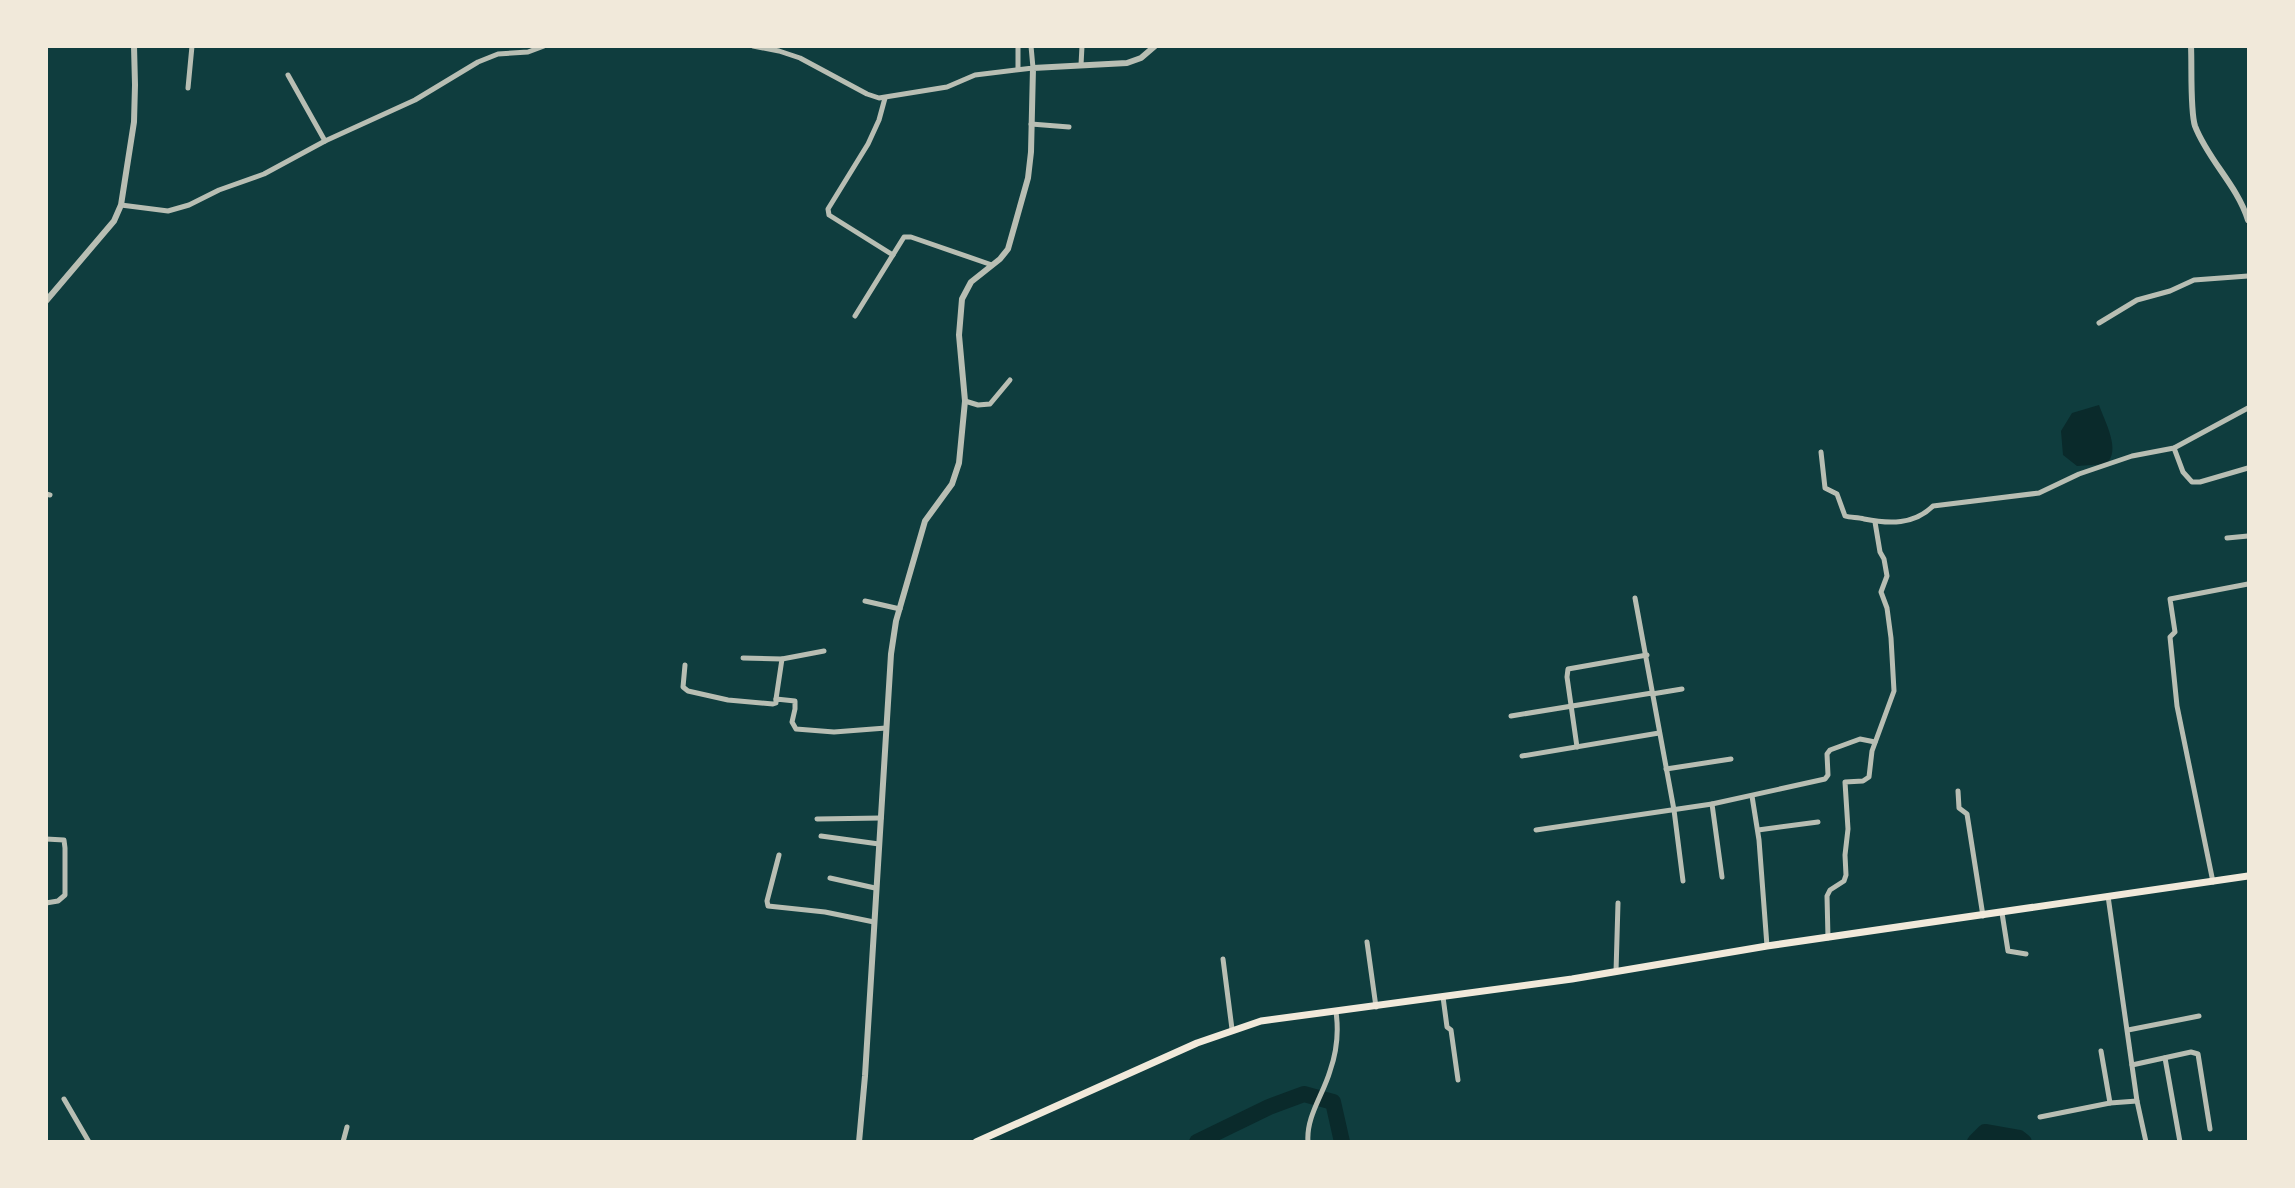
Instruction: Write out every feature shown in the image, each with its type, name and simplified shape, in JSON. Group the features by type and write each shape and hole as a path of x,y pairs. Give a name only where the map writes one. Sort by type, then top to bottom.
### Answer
{"main road":[{"path":"976,1142 1197,1043 1260,1021 1376,1007 1616,972 1767,946 2248,876"}],"street":[{"path":"46,301 114,220 121,205 134,122 134,46"},
{"path":"188,88 192,46"},
{"path":"121,205 168,210 189,205 219,190 264,174 325,141 415,100 478,62 498,54 528,52 544,46"},
{"path":"753,46 800,58 867,94 885,98 912,91 942,88 975,75 1018,69 1134,61 1155,46"},
{"path":"1018,46 1018,69"},
{"path":"859,1142 893,637 925,521 948,491 958,472 965,401 959,335 960,305 964,292 971,282 1005,254 1011,243 1028,178 1033,68 1031,46"},
{"path":"1082,46 1082,65"},
{"path":"2190,46 2196,128 2242,203 2248,220"},
{"path":"288,75 325,141"},
{"path":"885,98 879,120 868,144 828,209 829,215 893,255"},
{"path":"1031,124 1069,127"},
{"path":"855,316 902,239 907,237 992,265"},
{"path":"2099,322 2137,300 2170,291 2197,279 2248,276"},
{"path":"965,401 978,405 990,404 1010,380"},
{"path":"1821,452 1825,488 1837,494 1845,516 1886,524 1908,521 1926,513 1933,506 2039,493 2079,474 2132,456 2175,448 2248,408"},
{"path":"2175,448 2186,478 2192,482 2200,482 2248,468"},
{"path":"1828,938 1827,896 1830,890 1844,881 1845,875 1848,829 1845,782 1863,781 1869,777 1870,759 1894,691 1891,638 1887,608 1881,592 1887,576 1875,522"},
{"path":"2227,538 2248,536"},
{"path":"2213,882 2177,706 2170,637 2175,632 2170,599 2248,584"},
{"path":"1635,598 1674,810 1683,881"},
{"path":"865,601 900,609"},
{"path":"743,658 782,659 824,651"},
{"path":"1577,747 1567,677 1569,668 1647,655"},
{"path":"685,665 683,687 685,690 728,700 774,704 782,659"},
{"path":"1511,716 1682,689"},
{"path":"776,699 795,702 792,722 796,729 834,732 886,728"},
{"path":"1522,756 1659,733"},
{"path":"1536,830 1712,804 1825,779 1828,775 1827,754 1830,750 1860,740 1875,742"},
{"path":"1666,769 1731,759"},
{"path":"1958,791 1959,808 1967,814 1983,916"},
{"path":"1752,796 1758,830 1767,946"},
{"path":"1712,804 1722,877"},
{"path":"817,819 881,818"},
{"path":"1758,830 1818,822"},
{"path":"821,836 879,844"},
{"path":"46,839 61,839 65,842 65,895 58,901 46,903"},
{"path":"778,855 767,901 768,906 825,912 874,922"},
{"path":"830,878 875,888"},
{"path":"2108,896 2136,1101 2146,1142"},
{"path":"1616,972 1618,903"},
{"path":"2002,913 2008,951 2026,954"},
{"path":"1367,942 1376,1007"},
{"path":"1223,959 1232,1029"},
{"path":"1443,997 1447,1027 1451,1030 1458,1080"},
{"path":"1308,1142 1308,1128 1330,1072 1339,1034 1336,1012"},
{"path":"2128,1030 2199,1016"},
{"path":"2101,1051 2110,1103"},
{"path":"2132,1065 2191,1052 2198,1053 2210,1129"},
{"path":"2165,1058 2180,1142"},
{"path":"64,1099 89,1142"},
{"path":"2040,1117 2110,1103 2136,1101"},
{"path":"343,1142 347,1127"}],"water":[{"path":"2099,405 2112,444 2110,458 2106,464 2077,466 2063,455 2061,431 2072,413"}],"waterway":[{"path":"1197,1142 1269,1107 1304,1094 1333,1102 1342,1142"},
{"path":"1975,1142 1985,1132 2019,1138 2024,1142"}]}
